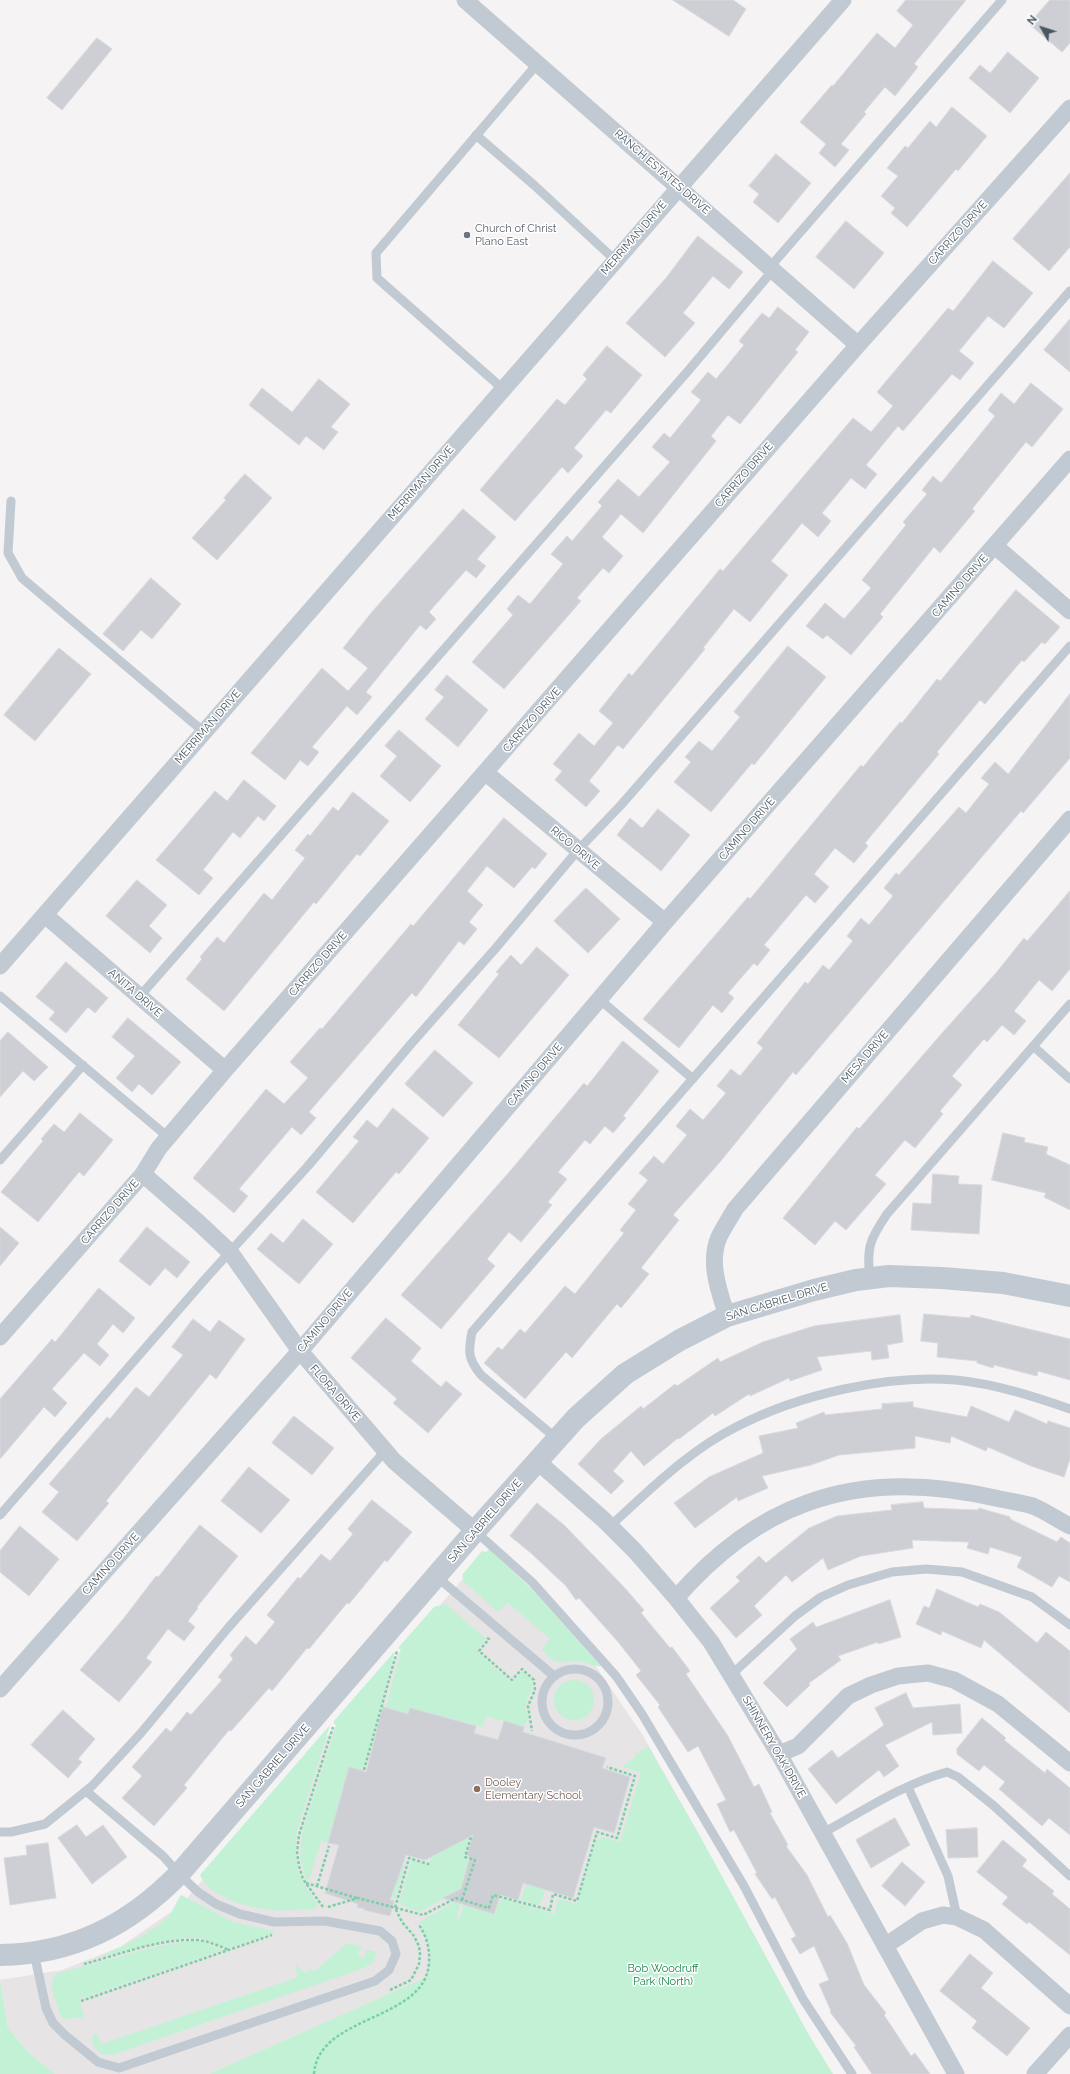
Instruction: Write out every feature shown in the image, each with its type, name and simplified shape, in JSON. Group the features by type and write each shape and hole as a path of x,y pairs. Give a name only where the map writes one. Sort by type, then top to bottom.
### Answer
{"street":[{"name":"RANCH ESTATES DRIVE","path":"465,0 679,186 858,345"},
{"name":"MERRIMAN DRIVE","path":"0,966 679,186 843,0"},
{"name":"CARRIZO DRIVE","path":"0,1337 143,1174 168,1137 226,1070 858,345 1070,108"},
{"name":"CAMINO DRIVE","path":"0,1689 300,1351 665,922 1070,459"},
{"path":"995,546 1070,611"},
{"name":"RICO DRIVE","path":"486,773 665,922"},
{"name":"MESA DRIVE","path":"727,1316 718,1286 714,1261 719,1238 734,1209 1070,819"},
{"name":"ANITA DRIVE","path":"45,915 226,1070"},
{"name":"FLORA DRIVE","path":"143,1174 200,1223 230,1252 300,1351 394,1461 475,1530"},
{"name":"SAN GABRIEL DRIVE","path":"0,1955 34,1953 82,1940 113,1927 139,1911 179,1874 437,1577 475,1530 576,1418 625,1374 680,1340 727,1316 814,1290 870,1278 889,1276 996,1282 1070,1296"},
{"name":"SHINNERY OAK DRIVE","path":"537,1461 610,1526 676,1598 711,1642 779,1754 956,2074"},
{"path":"676,1598 703,1569 729,1547 764,1524 806,1503 847,1491 895,1487 940,1488 1033,1506 1070,1526"},
{"path":"779,1754 798,1746 848,1696 871,1685 898,1676 928,1673 954,1680 998,1704 1070,1762"},
{"path":"886,1946 922,1921 943,1916 957,1917 984,1930 1070,2006"},
{"path":"1036,2074 1070,2035"}],"lane":[{"path":"140,996 667,395 771,268 1002,0"},
{"path":"503,389 377,278 376,253 538,63"},
{"path":"476,135 534,185 615,260"},
{"path":"0,1515 230,1252 308,1166 411,1044 496,949 578,850 621,805 1070,291"},
{"path":"11,501 8,553 22,578 204,732"},
{"path":"557,1439 471,1363 469,1347 472,1332 1070,646"},
{"path":"0,996 168,1137"},
{"path":"599,1000 693,1079"},
{"path":"870,1278 867,1260 872,1236 887,1214 1070,1004"},
{"path":"1033,1046 1070,1079"},
{"path":"0,1160 82,1066"},
{"path":"610,1526 694,1453 735,1427 782,1406 835,1390 907,1380 956,1380 1014,1390 1070,1409"},
{"path":"0,1832 11,1832 45,1824 86,1791 141,1733 228,1628 385,1451"},
{"path":"475,1530 532,1582 616,1676 642,1714 744,1886 803,1999 852,2074"},
{"path":"731,1675 795,1616 821,1597 848,1585 892,1572 926,1569 962,1572 1032,1597 1070,1625"},
{"path":"437,1577 554,1676"},
{"path":"568,1669 584,1669 598,1677 607,1691 609,1706 603,1722 590,1732 574,1736 559,1732 547,1721 542,1706 544,1690 554,1676 568,1669"},
{"path":"823,1833 908,1787 927,1778 947,1772 958,1777 994,1806 1070,1876"},
{"path":"908,1787 948,1876 957,1917"},
{"path":"34,1953 46,2008 53,2022 65,2035 98,2062 118,2068 375,1981 389,1970 396,1954 392,1941 380,1931 324,1921 274,1922 240,1914 216,1904 198,1892 163,1856 86,1791"}],"path":[{"path":"484,1634 489,1639 479,1651 512,1680 522,1669 534,1680 535,1690 528,1706 532,1731"},
{"path":"364,1770 398,1652 394,1648"},
{"path":"330,1722 333,1726 299,1834 297,1852 299,1866 306,1883 322,1907 330,1907 358,1898"},
{"path":"306,1883 424,1915 456,1898 489,1908 493,1895 550,1910 553,1894 577,1901 597,1832 617,1838 635,1776 607,1767"},
{"path":"462,1900 475,1860 466,1858 471,1838"},
{"path":"317,1886 328,1846"},
{"path":"395,1908 409,1858 428,1864 428,1861"},
{"path":"314,2074 318,2057 330,2042 410,1997 422,1985 428,1971 430,1957 428,1942 419,1925"},
{"path":"81,2001 278,1933"},
{"path":"84,1964 168,1942 193,1940 208,1942 229,1950"}],"shaded area":[{"name":"Dooley Elementary School","path":"486,1552 586,1652 642,1734 701,1838 571,1914 209,2074 55,2074 29,2053 8,2028 0,1980 62,1970 120,1947 181,1905"}],"green space":[{"path":"489,1549 532,1589 601,1666 594,1666 581,1661 558,1662 550,1658 543,1651 543,1648 550,1639 507,1602 499,1611 496,1610 464,1582 462,1575 482,1551 486,1552"},
{"path":"446,1604 486,1639 476,1651 512,1683 523,1671 531,1679 533,1688 527,1699 526,1710 529,1717 524,1727 486,1716 483,1727 410,1708 408,1714 386,1707 401,1650 398,1648 434,1607"},
{"path":"395,1651 363,1771 349,1767 328,1843 321,1841 309,1880 306,1880 300,1858 302,1833 336,1726 333,1722"},
{"path":"574,1680 582,1682 588,1686 592,1692 594,1700 592,1708 588,1714 582,1718 574,1720 566,1718 560,1714 556,1708 554,1700 556,1692 560,1686 566,1682"},
{"path":"330,1725 297,1831 295,1852 298,1870 304,1885 318,1904 314,1909 264,1909 232,1900 212,1890 200,1875"},
{"name":"Bob Woodruff Park (North)","path":"645,1741 701,1838 809,2035 833,2074 209,2074 427,1977 431,1957 429,1944 419,1920 421,1921 455,1902 460,1904 457,1919 460,1918 463,1905 495,1914 499,1902 503,1899 554,1914 558,1899 577,1904 596,1841 602,1837 620,1842 641,1772 622,1767 636,1757 635,1754 648,1747"},
{"path":"470,1836 463,1858 469,1860 459,1894 454,1893 419,1912 399,1904 412,1860 429,1866 431,1857"},
{"path":"401,1864 405,1865 395,1899 386,1896"},
{"path":"526,1884 545,1890 542,1901 537,1905 521,1900"},
{"path":"181,1895 233,1922 276,1932 229,1948 200,1938 185,1938 169,1940 97,1958 135,1940 162,1922 169,1916"},
{"path":"188,1941 203,1942 223,1950 79,1999 84,2017 66,2019 61,2017 51,1987 55,1974 155,1947"},
{"path":"347,1943 362,1947 358,1953 362,1958 365,1957 366,1949 376,1952 374,1962 364,1968 112,2055 101,2054 93,2045 92,2036 96,2033 102,2044 298,1977 295,1964 305,1973 311,1969 314,1972"},
{"path":"0,1980 8,2028 29,2053 55,2074 0,2074"}],"building":[{"path":"673,0 733,0 746,9 729,36"},
{"path":"906,0 966,0 914,64 918,67 895,96 885,87 864,112 866,114 841,144 849,150 835,167 819,153 826,144 800,122 832,85 833,86 877,33 895,48 913,25 897,11"},
{"path":"1050,0 1070,0 1070,43 1062,52 1029,24"},
{"path":"97,38 112,49 62,110 47,98"},
{"path":"1008,52 1039,78 1010,113 969,78 980,65 990,73"},
{"path":"952,107 987,136 958,171 956,169 907,227 891,213 895,208 881,196 898,176 887,168 905,146 908,148 930,121 936,127"},
{"path":"776,154 811,183 778,223 753,202 759,194 749,186"},
{"path":"1070,173 1070,247 1049,271 1013,239"},
{"path":"846,221 884,253 854,289 816,257"},
{"path":"698,236 743,272 729,289 713,276 683,313 695,323 665,357 626,323 666,278"},
{"path":"993,261 1033,293 1004,328 988,316 959,351 974,363 960,380 952,374 903,431 898,426 866,465 877,474 865,489 851,478 822,513 831,521 818,537 802,523 771,561 788,575 750,622 734,609 703,648 705,649 623,749 618,745 589,781 600,791 586,807 555,780 562,771 553,764 579,733 594,746 613,723 599,711 629,673 632,676 720,569 723,571 853,418 871,432 893,406 877,392 948,308 953,311"},
{"path":"778,307 809,332 795,350 798,352 740,424 728,415 711,436 716,441 643,533 621,514 602,537 623,556 609,573 603,568 577,598 581,601 504,689 472,662 513,615 507,609 518,595 530,604 563,564 551,554 567,536 572,541 602,506 598,502 618,479 639,497 670,462 652,447 664,433 670,438 701,400 691,392 708,372 716,379 744,345 739,341 762,313 769,318"},
{"path":"1070,319 1070,372 1044,350"},
{"path":"607,346 642,375 611,413 606,410 574,448 583,456 568,473 562,467 515,521 480,490 557,399 565,405 587,379 583,375"},
{"path":"319,379 350,404 331,427 338,432 324,450 306,436 299,445 249,405 262,388 292,412"},
{"path":"1031,383 1063,409 1032,447 1026,442 972,509 975,511 940,553 934,547 880,614 883,617 851,655 827,635 823,639 806,626 825,603 844,619 871,588 862,580 906,525 903,522 927,494 922,490 933,476 941,483 995,416 988,410 1001,393 1014,404"},
{"path":"245,474 272,498 217,560 192,538 226,500 224,498"},
{"path":"463,509 496,537 477,559 486,566 476,578 466,570 429,612 436,619 426,630 420,625 366,692 372,697 357,715 347,706 312,747 319,752 308,766 300,760 285,780 251,753 322,668 348,691 368,668 343,648 372,612"},
{"path":"151,578 181,604 152,639 141,630 123,651 103,634"},
{"path":"1016,590 1060,627 1045,644 1042,642 1024,662 1022,660 985,704 980,700 937,752 939,754 865,843 868,846 854,863 835,848 814,874 829,887 815,903 806,895 764,945 770,950 757,966 754,963 728,993 734,998 722,1013 713,1005 679,1048 643,1019 748,897 750,899 861,765 863,767 900,722 902,723 937,679 940,681"},
{"path":"788,646 826,677 754,765 752,763 711,812 674,782 691,762 685,757 699,741 712,751 740,717 734,712"},
{"path":"59,648 91,674 35,741 4,715"},
{"path":"447,675 488,710 458,747 425,719 444,697 435,690"},
{"path":"1070,694 1070,758 1023,813 1021,811 796,1075 793,1072 720,1162 673,1215 679,1220 641,1268 649,1274 621,1308 617,1304 572,1358 566,1352 525,1399 484,1363 498,1347 502,1350 520,1329 525,1333 565,1286 575,1294 624,1233 620,1230 636,1210 628,1204 648,1180 639,1173 654,1156 663,1164 687,1135 676,1126 690,1109 703,1120 726,1093 717,1086 731,1069 740,1076 763,1048 757,1043 805,982 808,984 823,965 829,970 853,941 847,936 861,918 869,925 893,896 884,888 896,873 899,875 959,807 966,813 989,784 981,778 995,762 1008,774"},
{"path":"399,730 441,766 410,802 380,776 397,756 385,746"},
{"path":"244,780 276,806 264,821 258,816 240,838 233,832 203,870 213,878 199,895 156,860 215,791 227,801"},
{"path":"353,792 389,821 360,856 357,854 316,904 314,902 224,1011 186,979 202,959 200,957 217,937 224,943 264,893 272,900 305,858 295,850 308,834 310,836 333,807 338,811"},
{"path":"658,809 690,835 661,871 617,835 630,818 642,828"},
{"path":"504,818 547,854 535,869 532,867 514,888 487,866 467,891 483,905 469,922 477,929 464,945 459,941 416,997 412,993 309,1112 316,1118 301,1135 292,1127 268,1155 239,1189 248,1196 234,1213 193,1178 266,1089 284,1104 308,1078 290,1062 320,1028 322,1029 411,924 413,926"},
{"path":"137,880 167,905 149,926 162,938 150,953 106,916"},
{"path":"586,888 620,919 588,953 554,921"},
{"path":"1070,891 1070,969 1052,991 1039,980 1014,1011 1026,1021 1014,1035 1002,1025 987,1042 984,1039 952,1076 962,1085 940,1111 943,1114 915,1148 905,1140 875,1175 886,1184 846,1230 835,1221 815,1245 783,1218 857,1127 859,1129 996,973 1024,938 1027,941"},
{"path":"537,947 569,975 499,1058 458,1025 499,974 496,972 511,955 521,965"},
{"path":"66,962 108,998 95,1013 88,1007 66,1033 49,1019 55,1012 36,997"},
{"path":"128,1018 181,1062 152,1095 139,1084 132,1092 116,1078 135,1056 112,1037"},
{"path":"8,1032 48,1067 34,1081 23,1071 0,1097 0,1041"},
{"path":"623,1041 659,1071 623,1116 626,1118 613,1133 605,1126 590,1144 585,1140 558,1172 567,1179 548,1202 552,1205 521,1242 509,1232 487,1259 495,1266 441,1329 401,1295 511,1170 584,1083 587,1086"},
{"path":"435,1050 473,1083 443,1117 405,1084"},
{"path":"393,1108 429,1138 399,1174 396,1172 353,1223 316,1192 359,1141 353,1137 367,1120 377,1128"},
{"path":"80,1113 113,1140 84,1176 79,1172 38,1222 1,1192 43,1141 41,1139 54,1124 64,1132"},
{"path":"1003,1133 1025,1138 1024,1142 1048,1147 1046,1154 1070,1165 1070,1210 1044,1197 1046,1193 992,1180"},
{"path":"933,1174 959,1176 958,1184 982,1185 979,1234 911,1230 913,1203 931,1204"},
{"path":"303,1219 333,1244 299,1284 257,1249 271,1233 283,1243"},
{"path":"0,1227 19,1243 0,1266"},
{"path":"147,1227 190,1262 177,1278 165,1268 150,1286 119,1261"},
{"path":"99,1288 135,1318 123,1333 113,1324 97,1344 109,1355 100,1366 84,1353 52,1389 67,1403 55,1417 44,1407 0,1459 0,1399 52,1339 55,1342"},
{"path":"924,1314 970,1318 971,1315 1070,1339 1070,1380 1038,1371 1037,1376 994,1365 993,1368 977,1363 977,1361 937,1357 938,1343 921,1341"},
{"path":"900,1315 903,1342 887,1345 889,1358 872,1360 871,1351 817,1357 822,1370 790,1381 789,1378 750,1396 749,1394 715,1416 713,1413 679,1439 678,1438 644,1466 631,1451 613,1471 624,1481 611,1494 578,1464 601,1439 641,1406 643,1409 675,1384 677,1386 718,1358 720,1362 763,1342 814,1326"},
{"path":"386,1318 421,1348 411,1361 441,1387 446,1381 462,1394 428,1433 393,1403 397,1399 351,1358"},
{"path":"193,1319 210,1332 219,1320 245,1339 216,1379 210,1374 106,1501 109,1503 77,1541 42,1512 59,1492 49,1484 107,1417 110,1419 136,1387 149,1397 183,1355 172,1347"},
{"path":"913,1402 913,1407 967,1417 971,1406 1009,1422 1015,1410 1047,1424 1048,1421 1070,1428 1070,1459 1064,1477 1031,1466 988,1447 986,1451 951,1436 950,1443 915,1436 915,1448 839,1455 811,1465 762,1476 768,1488 738,1501 737,1497 695,1528 674,1503 709,1477 763,1453 759,1436 798,1428 796,1423 824,1412 825,1415 882,1409 882,1404"},
{"path":"294,1416 334,1448 312,1475 272,1443"},
{"path":"249,1467 290,1500 261,1533 221,1501"},
{"path":"372,1500 412,1532 387,1562 385,1560 349,1604 347,1603 309,1649 307,1648 272,1691 269,1688 231,1731 229,1730 184,1785 187,1788 154,1826 122,1798 142,1776 132,1767 166,1728 171,1732 187,1712 191,1715 222,1680 218,1677 233,1659 230,1655 246,1636 256,1645 275,1622 267,1615 298,1577 300,1579 321,1554 330,1561 353,1534 348,1529"},
{"path":"923,1502 924,1508 978,1510 979,1508 1010,1517 1010,1519 1057,1542 1061,1537 1070,1543 1070,1582 1059,1576 1052,1587 1017,1567 1022,1557 990,1547 988,1554 967,1548 969,1542 912,1540 913,1548 861,1556 828,1570 823,1558 792,1582 786,1575 754,1606 762,1615 736,1638 710,1608 740,1581 736,1577 759,1556 766,1563 809,1528 837,1516 892,1510 891,1505"},
{"path":"537,1503 564,1525 623,1586 644,1610 641,1613 670,1648 672,1647 690,1671 686,1674 728,1736 754,1787 759,1784 772,1812 770,1813 788,1845 786,1846 807,1875 828,1917 830,1915 847,1943 864,1985 886,2013 884,2015 911,2056 915,2053 930,2074 872,2074 854,2047 856,2046 830,2012 831,2011 819,1984 829,1980 814,1946 800,1954 791,1939 796,1936 775,1897 772,1899 755,1874 757,1873 734,1830 730,1832 717,1804 726,1800 698,1746 688,1752 658,1707 660,1705 636,1675 641,1671 619,1643 579,1598 576,1600 566,1586 532,1554 510,1536"},
{"path":"200,1525 238,1556 197,1607 198,1608 188,1621 195,1627 184,1641 168,1629 146,1658 152,1662 119,1702 80,1670 124,1618 156,1576 158,1577"},
{"path":"20,1526 59,1559 29,1596 0,1572 0,1551"},
{"path":"937,1589 978,1607 980,1604 999,1612 1037,1643 1046,1632 1070,1651 1070,1713 984,1640 981,1648 942,1631 941,1635 916,1624 924,1606 929,1608"},
{"path":"890,1600 901,1637 878,1644 878,1642 838,1656 841,1660 809,1683 810,1685 787,1707 763,1683 797,1649 790,1639 813,1622 816,1627"},
{"path":"906,1693 913,1708 960,1704 962,1733 933,1735 932,1722 885,1745 899,1766 884,1777 879,1770 836,1804 808,1769 832,1750 838,1758 884,1725 875,1708"},
{"path":"383,1707 408,1714 410,1708 476,1726 474,1733 498,1740 504,1721 524,1727 523,1732 606,1758 602,1768 630,1777 614,1833 594,1827 573,1898 523,1883 518,1900 500,1895 494,1914 443,1898 461,1889 470,1857 467,1855 473,1835 425,1860 406,1855 390,1900 394,1901 390,1916 364,1910 365,1909 357,1907 358,1904 325,1893 339,1845 328,1843 349,1767 366,1772"},
{"path":"63,1710 95,1739 78,1759 82,1762 68,1778 31,1745"},
{"path":"982,1718 1006,1738 1004,1740 1045,1773 1047,1769 1070,1788 1070,1835 1049,1818 1042,1826 999,1789 1005,1782 984,1765 979,1771 957,1754 957,1749"},
{"path":"895,1818 910,1845 871,1868 856,1840"},
{"path":"77,1825 86,1837 103,1825 127,1857 92,1884 58,1838"},
{"path":"977,1828 978,1857 948,1858 946,1830"},
{"path":"1003,1840 1027,1860 1022,1866 1054,1891 1052,1894 1070,1909 1070,1955 1029,1922 1027,1924 1002,1904 1008,1897 977,1872"},
{"path":"48,1843 56,1898 10,1905 4,1858 27,1855 26,1846"},
{"path":"902,1862 925,1882 905,1906 882,1886"},
{"path":"970,1954 993,1973 981,1988 1030,2028 1007,2056 972,2028 977,2021 940,1991"}],"place":[{"name":"Church of Christ Plano East","path":"467,235"},
{"name":"Dooley Elementary School","path":"477,1789"}]}
